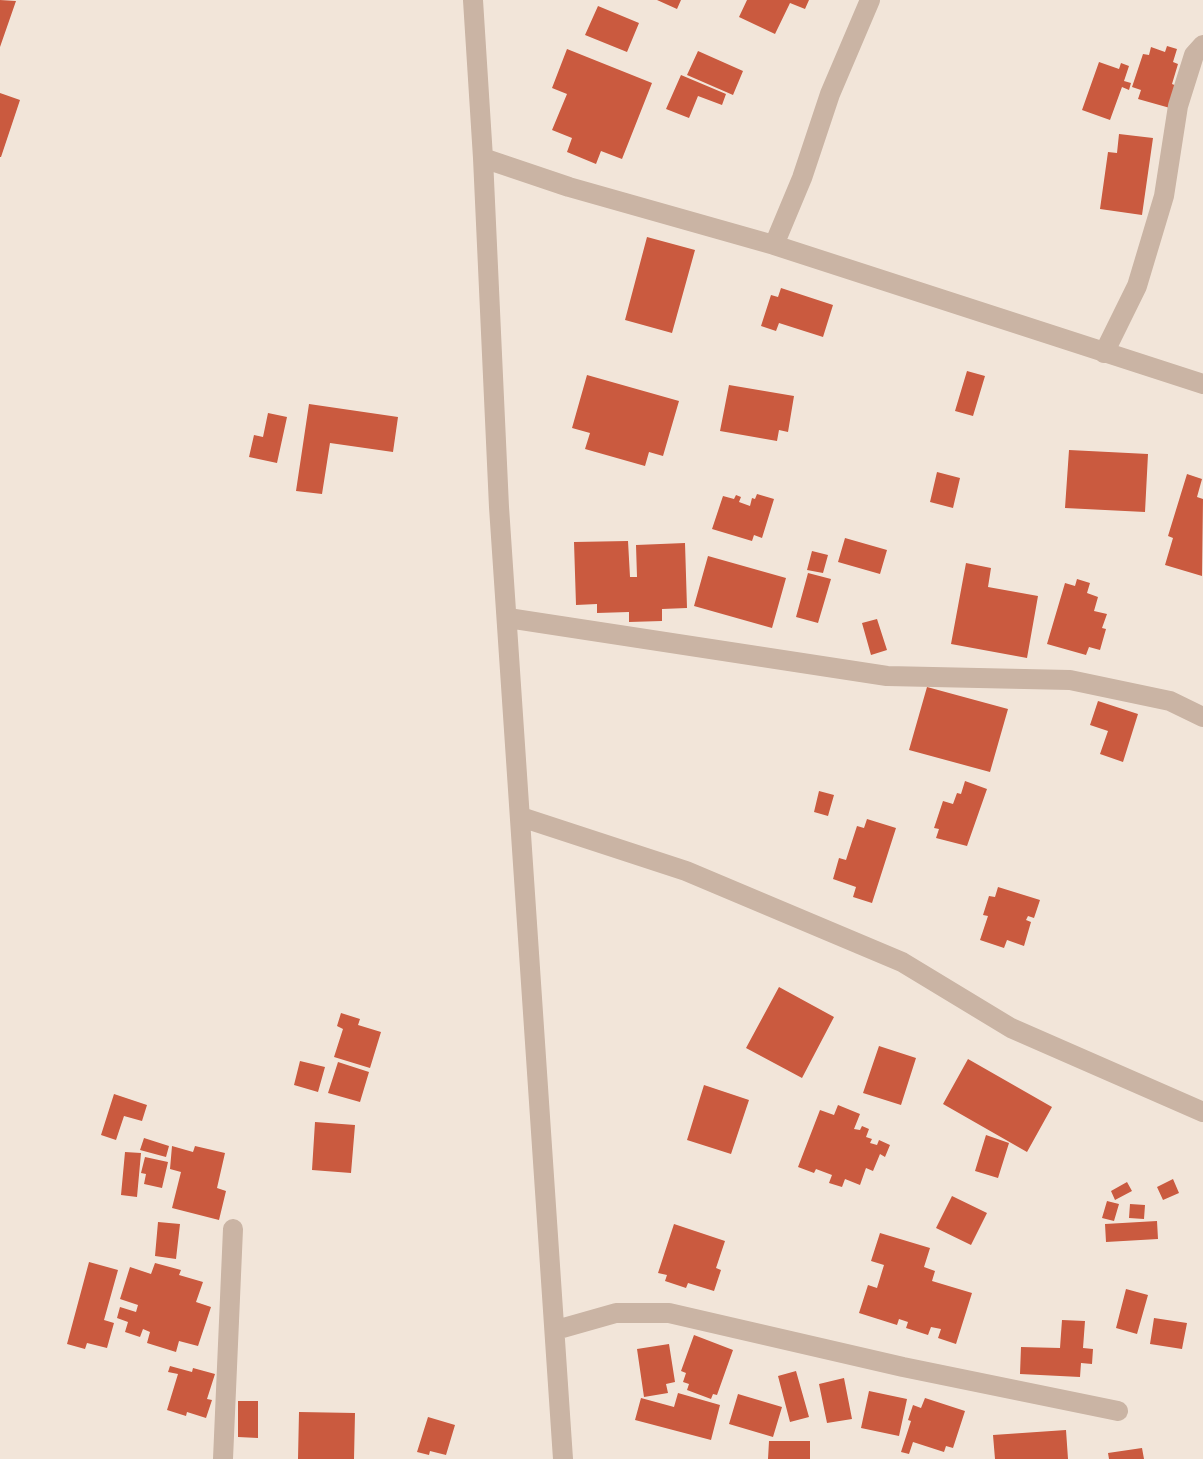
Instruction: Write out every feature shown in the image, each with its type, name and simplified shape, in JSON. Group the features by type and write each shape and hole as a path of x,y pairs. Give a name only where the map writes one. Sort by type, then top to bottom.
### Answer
{"street":[{"path":"473,0 499,507 563,1459"},
{"path":"774,245 802,178 830,94 870,0"},
{"path":"1104,353 1137,286 1164,196 1178,106 1194,55 1203,45"},
{"path":"483,158 569,187 774,245 1203,384"},
{"path":"508,618 887,676 1070,680 1170,701 1203,717"},
{"path":"521,817 686,871 902,962 1011,1028 1203,1112"},
{"path":"223,1459 233,1229"},
{"path":"556,1330 616,1313 669,1313 903,1367 1118,1411"}],"building":[{"path":"0,0 16,1 0,47"},
{"path":"657,0 681,0 677,9"},
{"path":"747,0 809,0 805,9 790,3 775,34 739,17"},
{"path":"598,6 639,23 627,52 585,35"},
{"path":"1167,46 1177,49 1173,62 1178,64 1172,84 1177,86 1170,108 1138,99 1141,90 1132,87 1143,54 1149,55 1151,47 1165,52"},
{"path":"567,49 652,83 622,159 601,151 596,164 567,152 572,138 552,130 567,94 552,88"},
{"path":"698,51 743,71 733,95 687,75"},
{"path":"1099,62 1119,69 1121,63 1129,66 1124,81 1131,83 1129,90 1122,87 1110,120 1082,110"},
{"path":"681,75 726,94 722,105 698,96 689,118 666,109"},
{"path":"0,93 20,100 1,157 0,157"},
{"path":"1119,134 1153,138 1142,215 1100,209 1108,152 1117,153"},
{"path":"647,237 695,250 672,333 625,320"},
{"path":"781,288 833,305 823,337 779,323 776,331 761,326 771,295 778,297"},
{"path":"967,371 985,376 973,416 955,411"},
{"path":"587,375 679,401 663,456 649,452 645,466 585,449 590,433 572,428"},
{"path":"729,385 794,396 788,432 779,430 777,441 720,431"},
{"path":"309,404 398,417 393,452 330,443 322,494 296,491"},
{"path":"268,413 287,417 277,463 249,457 254,435 263,437"},
{"path":"1069,450 1148,454 1145,512 1065,508"},
{"path":"937,472 960,478 953,508 930,502"},
{"path":"1187,474 1202,479 1197,497 1203,499 1202,576 1165,565 1173,538 1168,536"},
{"path":"757,494 774,499 762,538 754,535 752,541 712,529 723,496 734,499 736,495 741,497 739,502 750,506"},
{"path":"845,538 887,550 880,574 838,562"},
{"path":"628,541 630,577 637,577 636,545 685,543 687,608 662,609 662,621 629,622 629,612 597,613 597,604 576,605 574,542"},
{"path":"812,551 828,555 823,573 807,570"},
{"path":"708,556 786,578 772,628 694,606"},
{"path":"966,563 991,568 988,587 1038,596 1027,658 951,644"},
{"path":"808,573 831,579 818,623 796,617"},
{"path":"1077,579 1090,583 1087,593 1098,597 1094,611 1107,614 1100,650 1089,647 1086,655 1047,644 1065,583 1075,586"},
{"path":"877,619 887,650 871,655 862,623"},
{"path":"927,687 1008,709 990,772 909,750"},
{"path":"1098,701 1138,714 1123,762 1100,754 1108,731 1090,725"},
{"path":"965,781 987,789 967,846 936,838 939,829 934,828 943,801 953,804 957,793 961,794"},
{"path":"819,791 834,795 828,816 814,812"},
{"path":"867,819 896,828 872,903 853,897 856,887 833,879 839,858 846,860 857,826 864,828"},
{"path":"998,887 1040,900 1034,918 1028,916 1026,920 1031,922 1024,946 1007,940 1004,948 980,940 988,916 983,915 989,896 995,897"},
{"path":"779,987 834,1017 802,1078 746,1048"},
{"path":"341,1013 360,1019 358,1025 381,1032 370,1068 334,1057 343,1029 337,1026"},
{"path":"879,1046 916,1058 901,1105 863,1093"},
{"path":"968,1059 1052,1107 1027,1152 943,1104"},
{"path":"300,1061 325,1067 318,1092 294,1085"},
{"path":"338,1062 369,1072 360,1102 328,1093"},
{"path":"704,1085 749,1100 731,1154 687,1140"},
{"path":"114,1094 147,1105 142,1121 124,1116 116,1140 101,1135"},
{"path":"838,1105 860,1114 854,1129 860,1130 862,1126 869,1129 866,1137 872,1139 870,1143 877,1145 879,1140 890,1145 885,1157 880,1154 873,1171 866,1168 860,1185 845,1179 842,1187 829,1183 832,1175 798,1167 820,1110 834,1115"},
{"path":"315,1122 355,1125 351,1173 312,1170"},
{"path":"986,1135 1009,1143 998,1178 975,1171"},
{"path":"144,1138 169,1146 166,1157 140,1150"},
{"path":"172,1146 193,1152 195,1146 225,1153 217,1188 226,1191 219,1220 172,1208 181,1172 170,1169"},
{"path":"125,1152 141,1153 137,1197 121,1195"},
{"path":"145,1157 168,1162 162,1188 144,1184 146,1174 141,1173"},
{"path":"1173,1179 1179,1193 1163,1200 1157,1187"},
{"path":"1127,1182 1132,1191 1115,1200 1111,1191"},
{"path":"952,1196 987,1213 971,1245 936,1228"},
{"path":"1107,1201 1119,1204 1114,1221 1102,1218"},
{"path":"1130,1204 1145,1205 1144,1219 1129,1218"},
{"path":"1157,1221 1158,1239 1106,1242 1105,1224"},
{"path":"158,1222 180,1224 176,1259 155,1256"},
{"path":"674,1224 725,1241 716,1268 721,1270 714,1291 688,1283 686,1288 665,1281 667,1275 658,1273"},
{"path":"880,1233 930,1248 924,1267 935,1271 932,1281 972,1293 956,1344 938,1338 941,1329 931,1327 928,1335 906,1328 908,1322 899,1319 897,1325 859,1313 868,1285 877,1288 884,1265 871,1261"},
{"path":"89,1262 118,1270 104,1320 114,1323 107,1348 87,1343 85,1349 67,1344"},
{"path":"155,1263 181,1270 179,1275 203,1282 196,1302 211,1307 198,1346 179,1341 176,1352 147,1343 150,1332 143,1329 140,1337 125,1332 128,1322 117,1318 120,1307 136,1312 138,1305 120,1299 130,1267 151,1274"},
{"path":"1126,1289 1148,1295 1137,1334 1116,1328"},
{"path":"1154,1318 1187,1323 1182,1349 1150,1344"},
{"path":"1062,1320 1085,1321 1083,1348 1093,1349 1092,1364 1081,1363 1080,1377 1020,1374 1021,1347 1060,1348"},
{"path":"694,1335 733,1350 717,1395 713,1394 711,1399 687,1390 689,1384 683,1382 686,1373 681,1371"},
{"path":"669,1344 675,1382 666,1384 668,1393 644,1397 637,1349"},
{"path":"170,1366 215,1374 207,1399 212,1400 206,1418 167,1410 178,1374 168,1372"},
{"path":"796,1371 809,1417 790,1422 778,1376"},
{"path":"844,1378 852,1419 827,1423 819,1384"},
{"path":"869,1391 907,1399 899,1436 861,1428"},
{"path":"678,1393 720,1405 711,1440 635,1420 641,1398 674,1407"},
{"path":"738,1394 782,1407 773,1437 729,1424"},
{"path":"925,1398 965,1411 953,1448 946,1446 944,1452 913,1442 909,1454 901,1452 913,1405 921,1408"},
{"path":"238,1401 258,1401 258,1438 238,1437"},
{"path":"299,1412 355,1413 354,1459 298,1459"},
{"path":"428,1417 455,1425 446,1455 417,1452"},
{"path":"1066,1430 1068,1459 995,1459 993,1435"},
{"path":"769,1441 810,1441 810,1459 768,1459"},
{"path":"1142,1448 1144,1459 1109,1459 1108,1453"}]}
